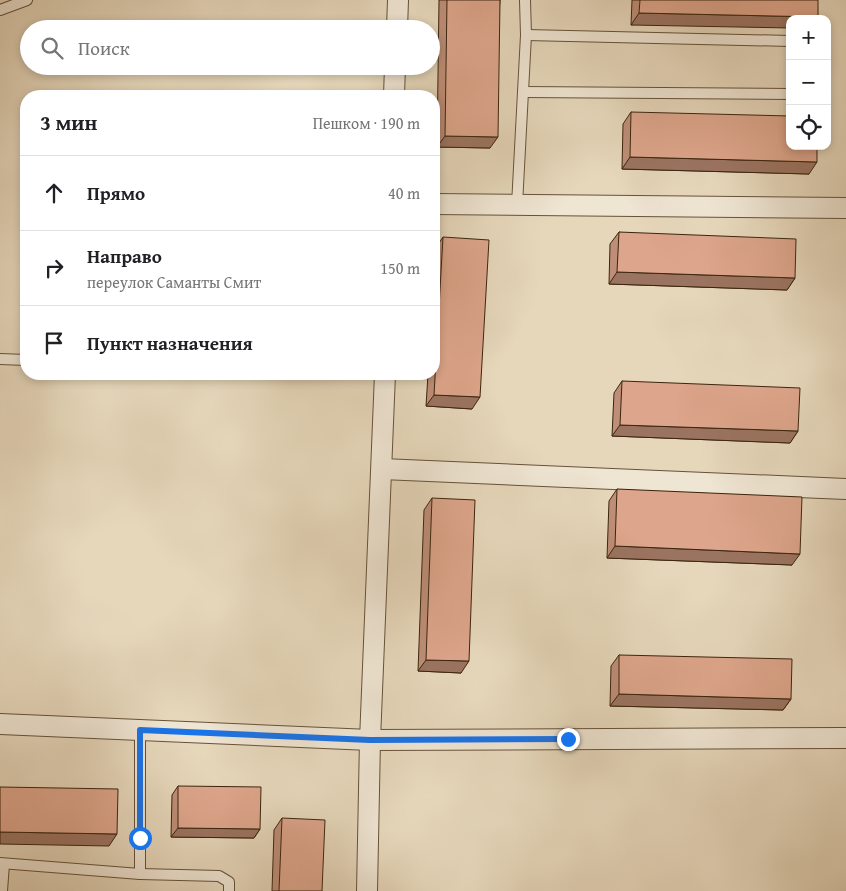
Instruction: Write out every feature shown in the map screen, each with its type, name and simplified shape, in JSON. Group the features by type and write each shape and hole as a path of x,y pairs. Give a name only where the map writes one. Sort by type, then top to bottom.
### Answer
{"street":[{"path":"397,20 398,0"},
{"path":"394,90 395,75"},
{"path":"440,204 846,208"},
{"path":"367,891 370,740 385,380"},
{"path":"382,469 846,489"},
{"path":"0,724 370,740 846,738"}],"lane":[{"path":"0,10 27,0"},
{"path":"517,205 526,35 525,0"},
{"path":"526,35 786,41"},
{"path":"523,92 786,94"},
{"path":"0,359 20,360"},
{"path":"140,730 140,874"},
{"path":"2,891 2,864 140,874 219,876 229,882 229,891"}],"building":[{"path":"447,0 500,0 498,137 445,136"},
{"path":"640,0 818,0 818,15 786,16 639,13"},
{"path":"631,112 786,116 786,150 817,150 817,162 630,157"},
{"path":"619,232 796,239 795,278 617,272"},
{"path":"443,237 489,240 480,397 434,395 435,380 440,380 440,290"},
{"path":"622,381 800,388 798,431 620,425"},
{"path":"617,489 802,497 800,554 615,546"},
{"path":"432,498 475,500 469,661 426,660"},
{"path":"619,655 792,659 791,699 619,694"},
{"path":"178,786 261,787 260,829 178,828"},
{"path":"0,787 118,789 117,834 0,832"},
{"path":"282,818 325,820 322,891 279,891"}],"route":[{"path":"140,838 140,730 370,740 568,739"}]}
